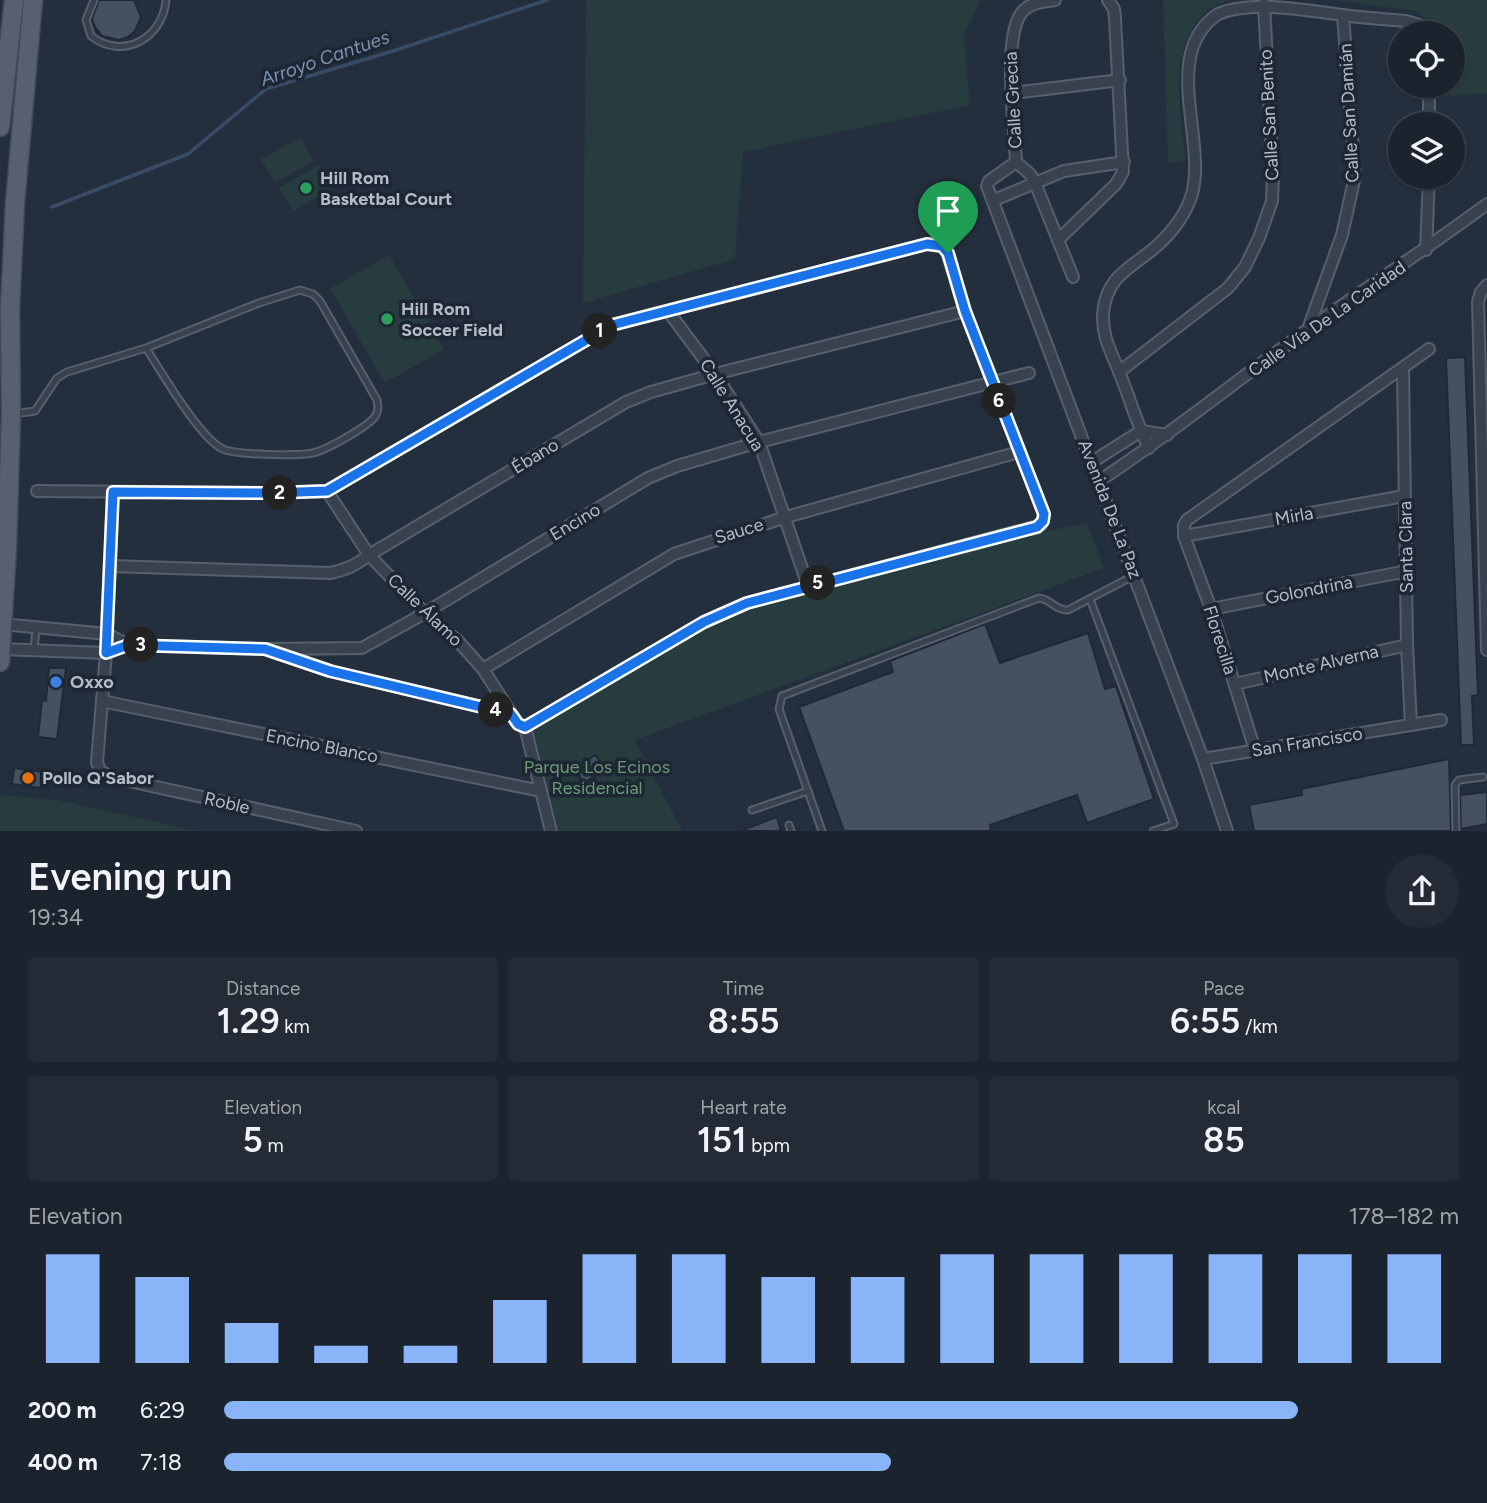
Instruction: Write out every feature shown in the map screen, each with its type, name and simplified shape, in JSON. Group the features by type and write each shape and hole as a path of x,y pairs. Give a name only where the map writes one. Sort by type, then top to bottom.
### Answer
{"main road":[{"path":"0,127 4,64 14,0"},
{"path":"1,656 11,415 10,309 33,0"},
{"path":"4,64 28,62"}],"street":[{"name":"Calle Grecia","path":"1055,0 1032,4 1017,18 1010,50 1016,162 1030,174 1035,183 1073,277"},
{"path":"1058,240 1120,179 1124,162 1114,9 1108,0"},
{"path":"1149,448 1106,343 1103,329 1105,299 1118,276 1159,244 1172,229 1192,196 1193,160 1187,71 1199,32 1220,13 1236,5 1264,4 1406,21"},
{"name":"Calle San Benito","path":"1119,372 1228,288 1245,267 1259,238 1272,201 1273,174 1264,4"},
{"name":"Calle San Damián","path":"1308,329 1342,235 1355,176 1343,15"},
{"path":"1013,93 1120,80"},
{"path":"1016,162 989,181 991,194 1035,183 1064,171 1124,162"},
{"path":"1426,250 1429,189"},
{"name":"Avenida De La Paz","path":"991,194 1135,575 1227,831"},
{"name":"Calle Vía De La Caridad","path":"1099,481 1167,435 1308,329 1426,250 1487,204"},
{"path":"37,491 327,491 612,325 927,244 936,244 946,249 965,311 1044,514 1043,521 1037,527 747,603 704,622 525,727 551,831"},
{"path":"1487,285 1478,302 1484,361 1487,650"},
{"name":"Calle Anacua","path":"668,311 715,374 759,442 808,586"},
{"name":"Ébano","path":"111,566 330,573 353,567 626,402 715,374 965,311"},
{"path":"1184,533 1187,520 1429,349"},
{"name":"Santa Clara","path":"1403,369 1407,645 1412,725"},
{"name":"Encino","path":"1,656 34,650 106,653 128,645 265,649 362,648 425,614 648,478 677,466 759,442 1029,373"},
{"path":"1092,462 1140,431 1167,435"},
{"name":"Sauce","path":"483,668 674,554 786,517 1019,452"},
{"name":"Calle Álamo","path":"327,491 369,555 425,614 458,641 483,668 518,724 525,727"},
{"path":"102,701 113,492"},
{"name":"Mirla","path":"1184,533 1404,496"},
{"name":"Florecilla","path":"1184,533 1255,750"},
{"name":"Golondrina","path":"1211,609 1407,571"},
{"name":"Encino","path":"2,624 107,634 128,645"},
{"name":"Monte Alverna","path":"1235,684 1407,645"},
{"path":"265,649 330,671 511,714"},
{"name":"Roble","path":"102,701 97,761 100,771 110,777 356,831"},
{"name":"Encino Blanco","path":"102,701 541,791"},
{"name":"San Francisco","path":"1203,759 1441,720"}],"lane":[{"path":"94,0 86,20 91,36 106,44 120,46 136,44 156,31 163,19 166,0"},
{"path":"11,415 35,411 57,378 68,372 145,348 292,291 307,291 313,294 325,308 379,406 375,417 363,426 311,453 230,452 211,442 145,348"},
{"path":"822,831 779,709 779,701 786,693 1040,598 1064,611 1135,575"},
{"path":"1090,599 1174,824 1153,831"},
{"path":"34,650 36,629"},
{"path":"1456,831 1455,785 1459,780 1483,777"},
{"path":"752,810 808,791"}],"green space":[{"path":"586,0 981,0 964,36 970,105 743,152 735,259 583,303"},
{"path":"1163,0 1228,0 1204,14 1184,47 1179,84 1186,161 1168,162"},
{"path":"1333,0 1487,0 1487,93 1465,95 1465,21 1428,21 1416,11"},
{"path":"301,137 314,161 275,183 261,159"},
{"name":"Hill Rom Basketbal Court","path":"319,165 332,189 293,211 279,188"},
{"name":"Hill Rom Soccer Field","path":"389,255 444,349 385,383 330,289"},
{"name":"Parque Los Ecinos Residencial","path":"1087,523 1104,568 635,740 682,831 559,831 532,730 724,617 978,545"},
{"path":"0,795 57,800 197,831 0,831"}],"building":[{"path":"99,0 134,0 141,17 135,31 119,40 102,36 92,19"},
{"path":"1465,357 1478,695 1472,696 1474,745 1461,745 1446,358"},
{"path":"985,624 1000,663 1088,633 1105,689 1116,686 1154,799 1087,823 1077,795 990,825 991,831 844,831 799,707 893,672 890,661"},
{"path":"49,668 66,668 57,739 38,737 42,700 46,701"},
{"path":"596,755 601,764 595,772 597,775 583,783 575,767"},
{"path":"1449,759 1451,831 1254,831 1249,805 1302,795 1301,789"},
{"name":"Pollo Q'Sabor","path":"14,768 43,772 41,788 12,784"},
{"path":"1487,792 1487,824 1461,829 1460,795"},
{"path":"777,817 781,831 743,831 743,830"}],"waterway":[{"name":"Arroyo Cantues","path":"52,207 188,154 266,89 393,51 547,0"}],"place":[{"name":"Hill Rom Basketbal Court","path":"306,188"},
{"name":"Hill Rom Soccer Field","path":"387,319"},
{"name":"Oxxo","path":"56,682"},
{"name":"Pollo Q'Sabor","path":"28,778"}],"route":[{"path":"927,244 942,246 948,253 965,311 1044,514 1041,525 1037,527 747,603 704,622 525,727 518,724 511,714 330,671 265,649 128,645 106,653 113,492 327,491 612,325 927,244"}]}
